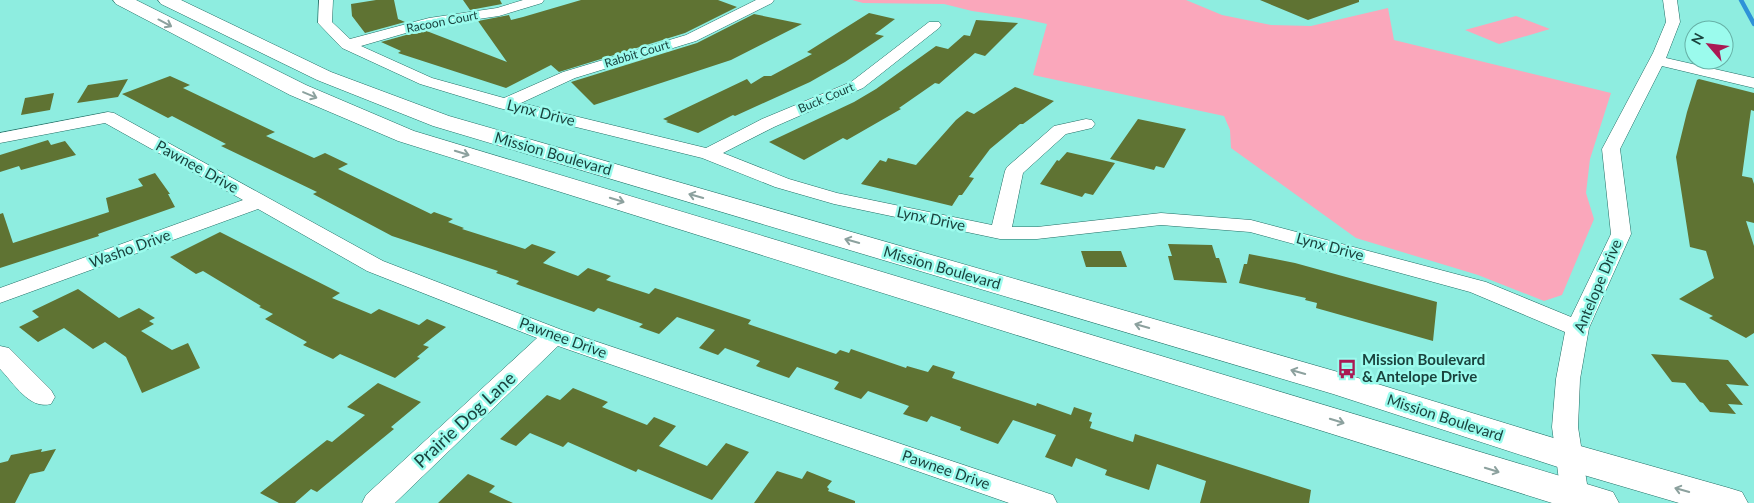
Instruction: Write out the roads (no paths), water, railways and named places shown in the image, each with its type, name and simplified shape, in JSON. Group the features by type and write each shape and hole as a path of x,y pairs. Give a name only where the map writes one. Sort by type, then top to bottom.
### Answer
{"main road":[{"name":"Mission Boulevard","path":"122,0 298,90 406,136 1584,500"},
{"name":"Mission Boulevard","path":"167,0 324,76 441,121 1344,386 1570,457 1729,503"}],"street":[{"name":"Lynx Drive","path":"326,0 325,23 347,45 426,81 505,104 708,154 782,183 834,198 1000,233 1037,233 1161,219 1251,226 1478,287 1578,328"},
{"name":"Racoon Court","path":"347,45 429,22 499,12 537,0"},
{"name":"Rabbit Court","path":"505,104 569,74 691,38 767,0"},
{"name":"Antelope Drive","path":"1584,500 1570,457 1565,426 1568,379 1578,328 1621,234 1611,149 1659,56 1673,22 1670,0"},
{"name":"Buck Court","path":"708,154 768,122 857,85 934,24"},
{"path":"1659,56 1754,75"},
{"path":"1659,56 1754,83"},
{"name":"Pawnee Drive","path":"0,138 108,117 375,266 554,336 1043,503"},
{"path":"1000,233 1014,171 1060,130 1086,124"},
{"name":"Washo Drive","path":"0,296 260,201"},
{"name":"Prairie Dog Lane","path":"376,503 554,336"},
{"path":"0,354 42,397"}],"waterway":[{"path":"1741,0 1754,24"}],"place":[{"name":"Mission Boulevard & Antelope Drive","path":"1347,369"}]}
